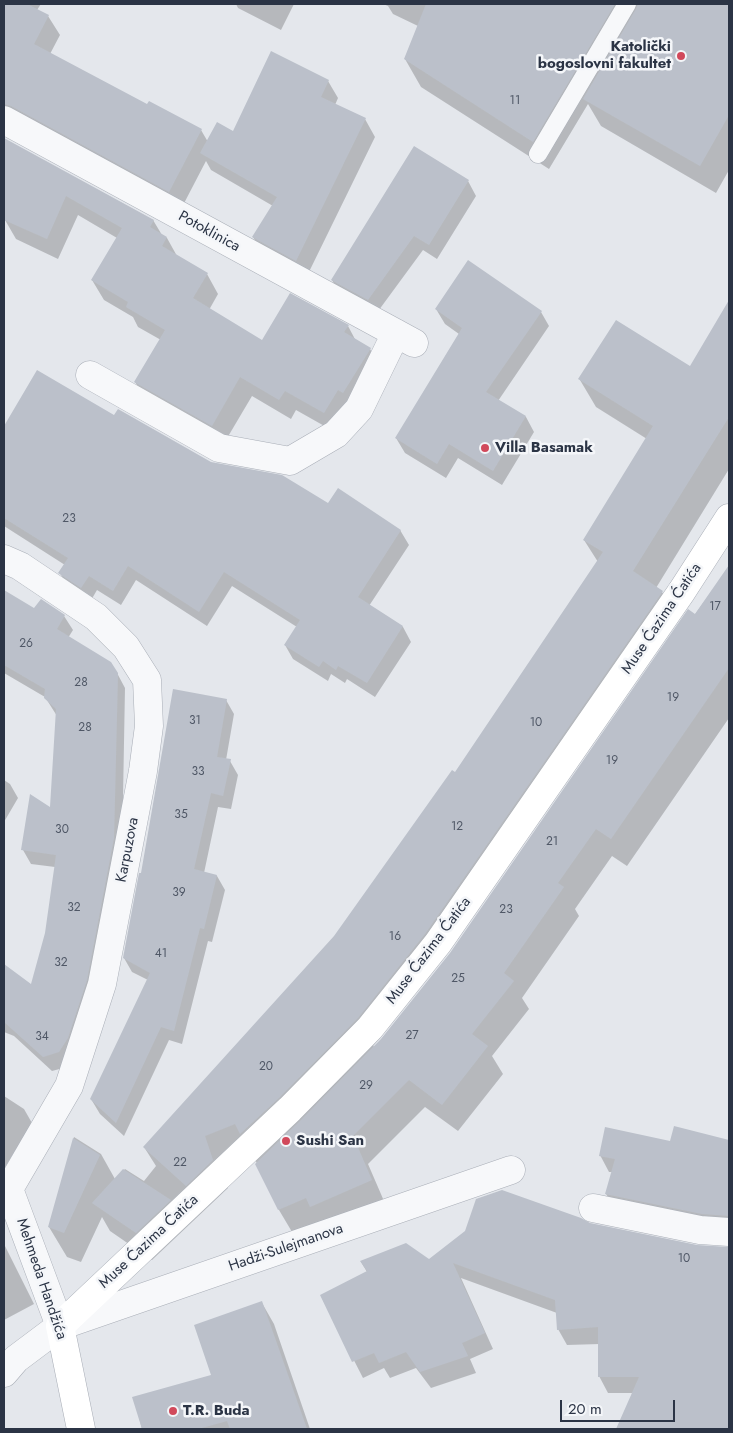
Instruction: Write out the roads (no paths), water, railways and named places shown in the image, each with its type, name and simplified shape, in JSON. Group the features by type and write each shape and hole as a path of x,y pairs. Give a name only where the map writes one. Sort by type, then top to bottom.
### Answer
{"street":[{"name":"Potoklinica","path":"4,120 405,338 359,409 336,434 290,461 219,448 90,375"},
{"name":"Muse Ćazima Ćatića","path":"60,1326 290,1109 370,1028 438,943 676,599 729,518"},
{"name":"Karpuzova","path":"4,559 20,566 96,617 126,647 146,680 149,726 143,771 102,984 68,1086 6,1191"},
{"name":"Hadži-Sulejmanova","path":"4,1373 16,1359 60,1326 511,1170"},
{"name":"Mehmeda Handžića","path":"6,1191 60,1326 81,1429"},
{"path":"593,1208 700,1230 729,1232"}],"lane":[{"path":"538,154 627,4"}],"place":[{"name":"Katolički bogoslovni fakultet","path":"681,56"},
{"name":"Villa Basamak","path":"485,448"},
{"name":"Sushi San","path":"286,1141"},
{"name":"T.R. Buda","path":"173,1411"}]}
